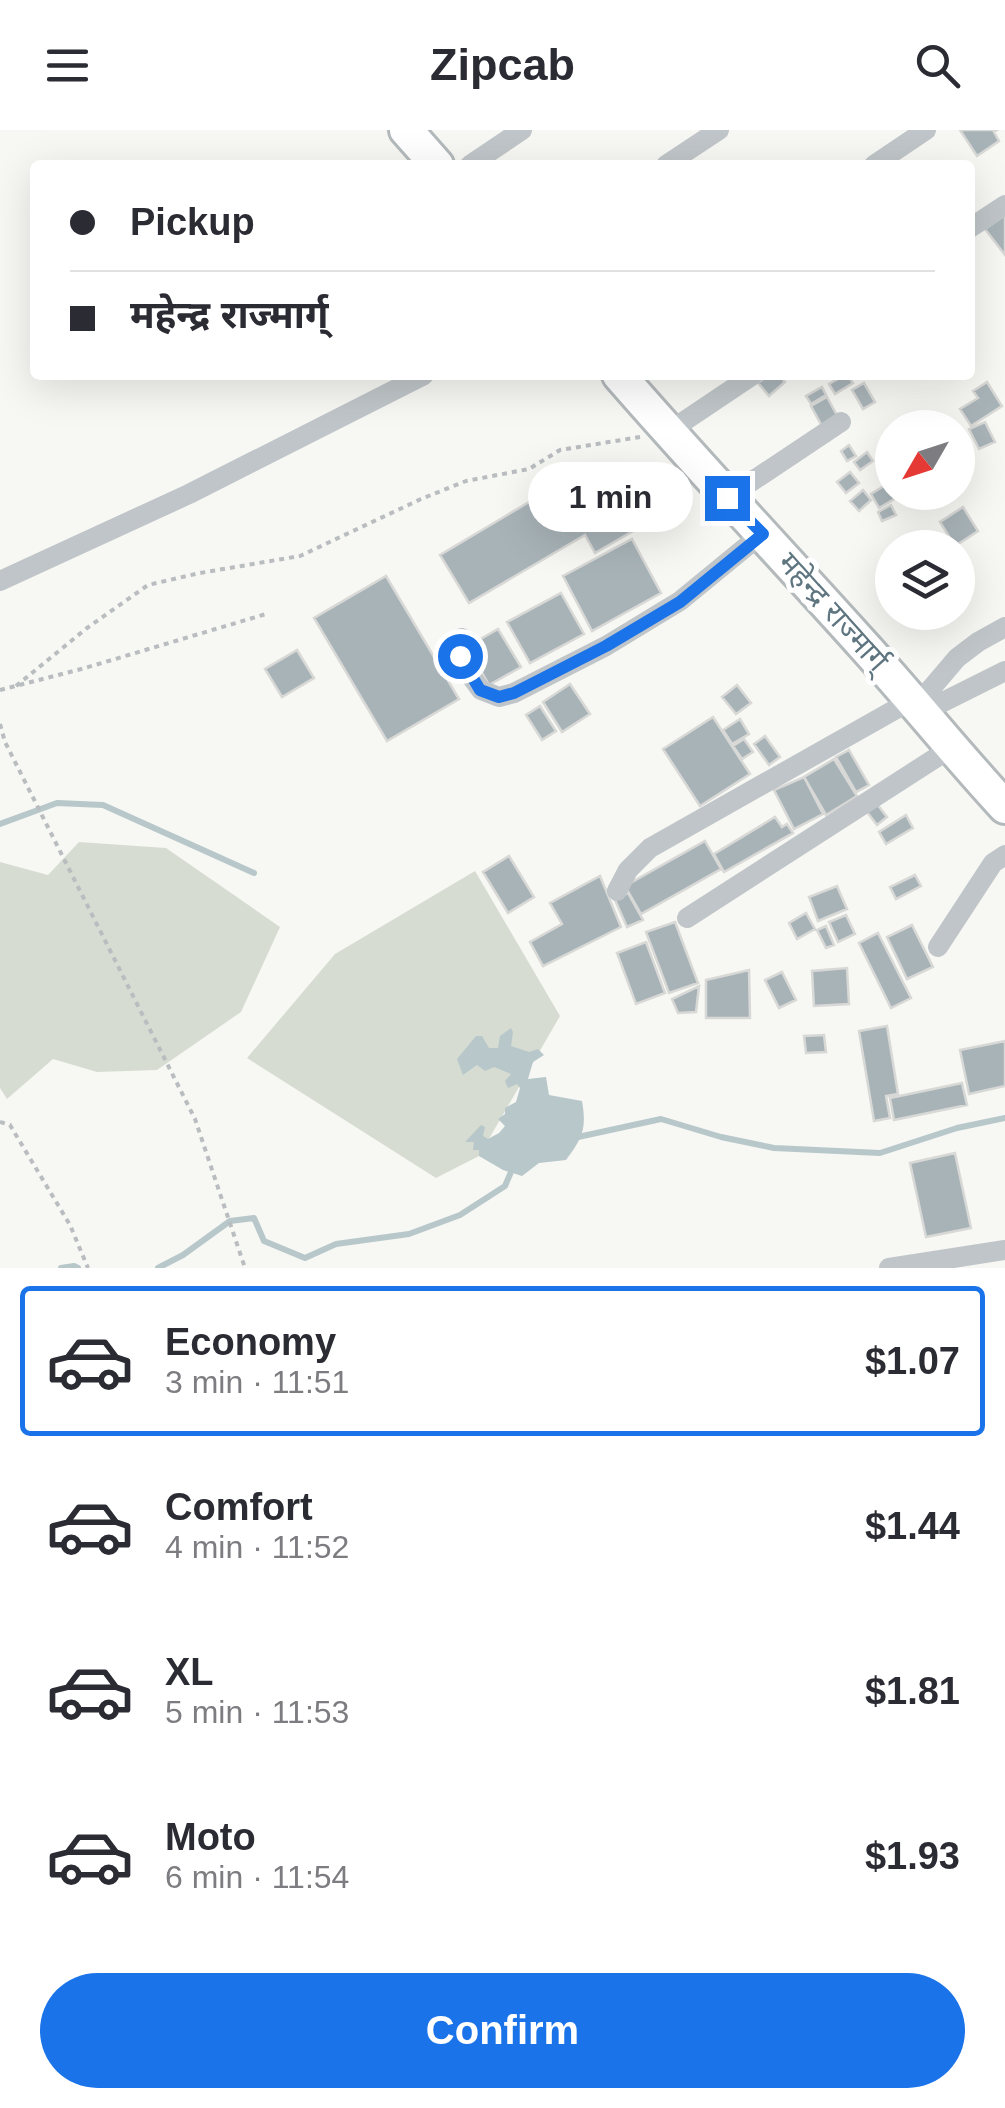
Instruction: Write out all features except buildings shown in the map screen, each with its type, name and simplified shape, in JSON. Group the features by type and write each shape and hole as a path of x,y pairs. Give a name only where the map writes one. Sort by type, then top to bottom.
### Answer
{"highway":[{"path":"406,130 433,160"},
{"name":"महेन्द्र राज्मार्ग्","path":"623,380 918,705 1005,807"}],"street":[{"path":"477,160 522,130"},
{"path":"674,160 720,130"},
{"path":"881,160 926,130"},
{"path":"975,225 1005,204"},
{"path":"0,581 189,494 414,380"},
{"path":"668,432 746,380"},
{"path":"727,498 841,422"},
{"path":"462,638 460,656 480,690 499,697 514,693 606,646 680,602 763,534"},
{"path":"918,705 957,658 1005,627"},
{"path":"617,891 628,870 650,848 918,705 1005,671"},
{"path":"687,918 951,748"},
{"path":"938,946 993,863 1005,855"},
{"path":"889,1268 1005,1250"}],"path":[{"path":"16,686 148,585 300,556 466,481 529,469 560,450 668,432"},
{"path":"0,690 266,614"},
{"path":"0,724 5,742 196,1118 245,1268"},
{"path":"0,1122 10,1125 70,1225 88,1268"}],"shaded area":[{"path":"79,842 166,848 280,927 241,1012 157,1070 97,1072 53,1059 7,1099 0,1088 0,862 48,875"},
{"path":"475,871 560,1016 479,1156 436,1178 247,1058 335,954"},
{"path":"511,1028 511,1046 529,1052 538,1049 544,1055 533,1062 528,1079 546,1077 549,1095 582,1101 584,1119 582,1133 566,1160 539,1163 522,1176 479,1156 479,1150 473,1150 474,1142 465,1142 481,1125 485,1127 483,1136 488,1139 499,1133 505,1126 498,1119 505,1114 505,1108 516,1102 520,1088 517,1084 508,1088 505,1081 511,1074 494,1067 485,1071 477,1065 463,1075 457,1059 476,1036 482,1036 489,1048 498,1048 500,1036"}],"waterway":[{"path":"0,824 57,803 103,805 254,873"},
{"path":"578,1137 661,1119 774,1148 880,1153 957,1128 1005,1118"},
{"path":"158,1268 230,1221 254,1218 264,1241 305,1258 336,1244 409,1234 460,1215 505,1186 511,1172"},
{"path":"61,1268 78,1268"}],"route":[{"path":"460,656 480,690 499,697 606,646 680,602 763,534 727,498"}]}
